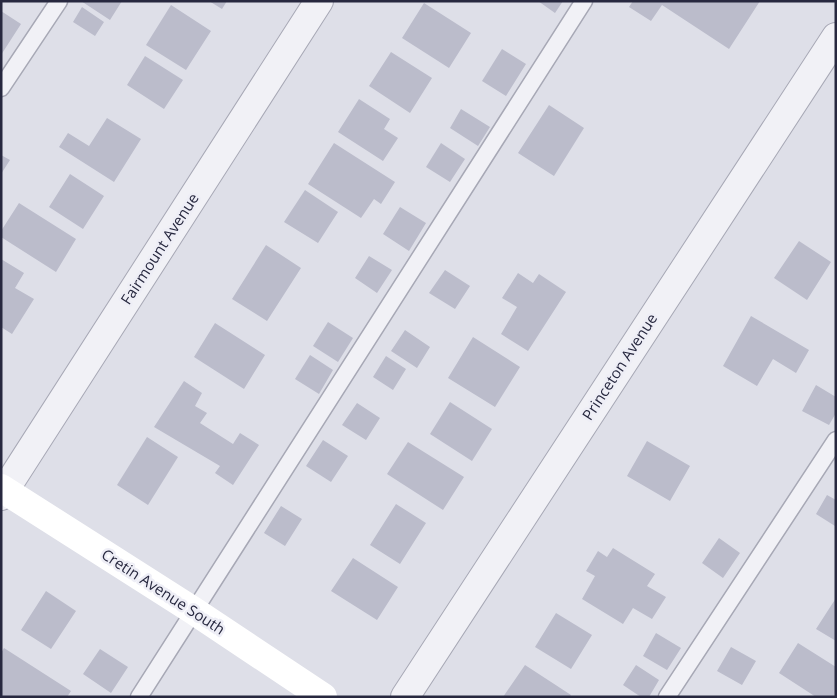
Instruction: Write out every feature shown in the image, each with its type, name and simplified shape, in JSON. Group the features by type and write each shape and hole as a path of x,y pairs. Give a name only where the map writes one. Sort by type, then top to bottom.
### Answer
{"main road":[{"name":"Cretin Avenue South","path":"3,492 194,611 323,697"}],"street":[{"name":"Fairmount Avenue","path":"3,492 320,1"},
{"name":"Princeton Avenue","path":"405,697 836,37"}],"lane":[{"path":"1,88 59,1"},
{"path":"139,697 584,1"},
{"path":"667,697 836,440"}],"building":[{"path":"81,1 122,1 110,20"},
{"path":"209,1 227,1 222,9"},
{"path":"538,1 563,1 555,13"},
{"path":"633,1 760,1 729,49 662,5 651,21 629,7"},
{"path":"424,3 471,33 449,68 402,38"},
{"path":"171,5 211,31 186,70 146,45"},
{"path":"82,7 104,22 95,36 73,22"},
{"path":"1,11 21,24 1,55"},
{"path":"502,49 526,64 506,96 482,81"},
{"path":"391,52 432,78 410,113 369,86"},
{"path":"145,56 183,80 164,109 127,85"},
{"path":"359,99 390,119 384,129 398,138 383,161 338,132"},
{"path":"549,105 584,128 554,176 518,153"},
{"path":"461,109 490,127 478,146 450,128"},
{"path":"107,118 141,139 114,182 59,147 68,133 89,146"},
{"path":"334,143 395,182 381,204 374,199 361,218 308,184"},
{"path":"441,143 465,159 450,182 426,167"},
{"path":"1,155 10,160 1,174"},
{"path":"70,174 104,196 83,229 49,207"},
{"path":"305,190 338,212 318,243 284,222"},
{"path":"19,203 76,239 56,272 1,237 1,231"},
{"path":"400,207 426,223 409,251 383,234"},
{"path":"799,241 831,262 807,300 774,278"},
{"path":"266,245 301,268 267,321 232,299"},
{"path":"369,256 392,270 377,293 355,278"},
{"path":"1,259 24,273 15,288 34,299 12,334 1,327"},
{"path":"445,270 470,286 455,309 429,293"},
{"path":"518,273 533,283 539,274 566,292 528,351 501,334 517,307 502,298"},
{"path":"751,316 809,350 796,373 773,359 757,386 723,366"},
{"path":"328,322 353,338 338,362 313,346"},
{"path":"215,323 265,355 244,389 194,357"},
{"path":"405,330 430,347 417,368 391,351"},
{"path":"473,337 520,367 495,407 448,378"},
{"path":"310,355 333,370 319,394 295,379"},
{"path":"386,356 406,369 393,390 373,377"},
{"path":"184,381 202,393 195,406 207,413 200,423 233,444 240,433 259,445 233,485 215,473 220,466 154,427"},
{"path":"816,385 836,397 836,413 829,425 802,411"},
{"path":"450,402 492,429 472,461 430,434"},
{"path":"357,403 380,418 366,440 342,425"},
{"path":"147,437 178,457 148,505 117,485"},
{"path":"323,440 348,456 331,482 306,466"},
{"path":"647,441 690,466 670,501 627,476"},
{"path":"408,442 464,477 443,510 387,474"},
{"path":"827,495 836,500 835,526 816,514"},
{"path":"396,504 426,523 400,564 370,545"},
{"path":"281,506 302,519 285,546 264,533"},
{"path":"719,538 740,553 723,578 702,563"},
{"path":"613,548 655,574 647,586 666,597 652,619 633,608 623,624 582,599 595,576 586,571 598,551 607,557"},
{"path":"353,558 398,587 377,620 331,591"},
{"path":"46,591 76,611 51,649 21,630"},
{"path":"836,598 836,641 816,629"},
{"path":"556,613 592,635 571,669 535,647"},
{"path":"656,633 681,648 667,670 643,656"},
{"path":"798,643 836,667 836,697 816,697 779,673"},
{"path":"731,647 756,661 742,685 717,671"},
{"path":"4,648 71,691 67,697 1,697 1,653"},
{"path":"100,649 128,667 111,693 83,674"},
{"path":"525,665 571,695 570,697 503,697"},
{"path":"636,665 659,680 649,697 641,697 623,685"}]}
